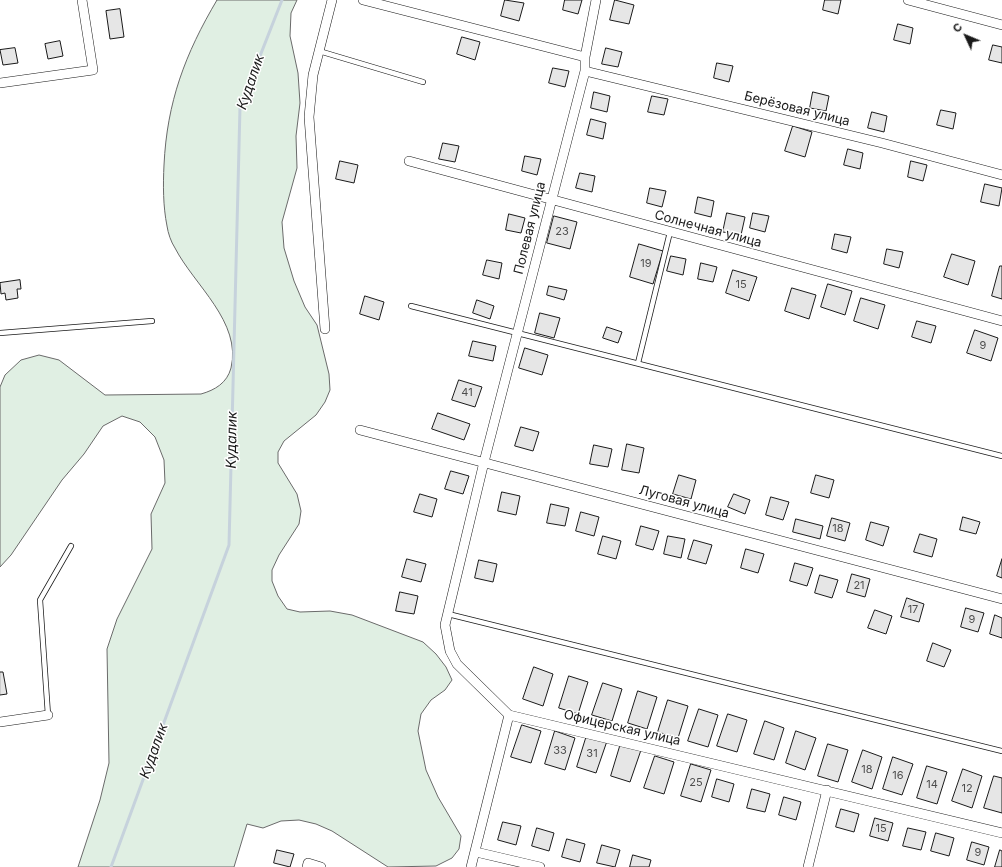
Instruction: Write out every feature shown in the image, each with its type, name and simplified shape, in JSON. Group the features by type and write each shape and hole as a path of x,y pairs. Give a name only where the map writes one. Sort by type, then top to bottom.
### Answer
{"street":[{"path":"0,83 93,70 82,0"},
{"path":"325,329 309,116 313,75 332,0"},
{"path":"362,0 585,57"},
{"name":"Полевая улица","path":"484,462 585,71 585,57 596,0"},
{"path":"908,0 1002,25"},
{"name":"Берёзовая улица","path":"585,71 882,143 1002,175"},
{"name":"Солнечная улица","path":"408,161 1002,320"},
{"name":"Луговая улица","path":"360,430 1002,599"},
{"path":"471,867 476,852 509,715 457,664 450,651 445,625 484,462"},
{"path":"0,722 48,715"},
{"name":"Офицерская улица","path":"509,715 1002,833"},
{"path":"808,867 827,790"},
{"path":"476,852 540,867"},
{"path":"307,867 308,863 321,867"}],"lane":[{"path":"319,51 423,82"},
{"path":"638,363 670,232"},
{"path":"411,306 1002,456"},
{"path":"0,332 152,321"},
{"path":"48,715 40,600 71,546"},
{"path":"448,614 1002,751"}],"green space":[{"path":"217,0 297,0 291,13 290,36 298,73 300,103 296,136 297,168 282,222 284,248 294,281 305,307 317,325 329,374 330,390 325,402 316,415 284,441 278,452 278,463 297,494 301,511 299,524 279,555 272,570 272,581 278,596 287,609 300,612 330,611 352,615 423,642 436,654 446,667 452,680 445,690 431,700 421,714 418,731 426,770 438,797 461,836 459,849 452,858 436,866 388,867 332,831 316,824 299,820 281,821 263,828 247,824 234,867 78,867 100,800 109,763 107,649 117,619 152,549 151,514 165,483 164,460 155,437 140,422 122,416 103,426 84,454 62,480 11,555 0,567 0,387 5,375 21,360 39,355 59,360 105,395 201,394 220,385 227,378 231,368 233,351 230,335 214,305 183,262 172,243 167,229 164,196 166,142 174,99 187,59"}],"building":[{"path":"505,0 524,3 519,21 501,16"},
{"path":"565,0 582,0 578,14 563,10"},
{"path":"615,0 634,5 629,24 610,20"},
{"path":"825,0 841,0 838,14 823,10"},
{"path":"120,9 124,37 110,39 106,11"},
{"path":"898,24 913,28 910,44 894,40"},
{"path":"462,37 480,42 475,60 457,54"},
{"path":"60,41 63,56 48,59 45,44"},
{"path":"993,45 1002,47 1002,63 989,60"},
{"path":"15,48 18,63 3,65 0,50"},
{"path":"606,48 622,52 618,67 602,64"},
{"path":"717,63 733,66 729,82 714,78"},
{"path":"553,68 569,71 565,87 549,83"},
{"path":"594,92 610,96 607,112 591,108"},
{"path":"813,92 829,96 826,111 810,108"},
{"path":"652,96 668,99 664,115 648,112"},
{"path":"941,110 956,113 953,129 937,125"},
{"path":"872,112 887,116 884,132 868,128"},
{"path":"591,119 606,123 603,139 587,135"},
{"path":"793,126 812,132 805,157 785,151"},
{"path":"443,143 459,146 455,162 439,159"},
{"path":"848,149 863,153 860,169 844,165"},
{"path":"525,156 541,159 537,175 522,171"},
{"path":"340,161 358,165 354,183 336,179"},
{"path":"911,161 927,165 923,181 908,177"},
{"path":"580,173 595,176 592,192 576,188"},
{"path":"985,184 1002,188 999,206 981,202"},
{"path":"650,188 666,191 662,207 647,203"},
{"path":"698,197 714,201 711,217 695,213"},
{"path":"727,213 745,217 741,235 723,232"},
{"path":"753,213 769,216 765,232 750,228"},
{"path":"509,214 525,218 521,233 506,230"},
{"path":"554,216 577,222 570,249 547,243"},
{"path":"835,234 851,237 847,253 832,249"},
{"path":"639,244 663,251 653,284 630,277"},
{"path":"887,249 903,252 899,268 884,264"},
{"path":"952,254 975,261 968,285 944,277"},
{"path":"671,256 686,259 683,275 667,271"},
{"path":"487,260 502,263 499,279 483,275"},
{"path":"701,263 717,267 713,282 698,279"},
{"path":"1000,266 1002,266 1002,299 992,296"},
{"path":"733,270 757,277 749,301 726,293"},
{"path":"20,280 21,289 17,289 18,298 6,300 5,293 1,294 0,283"},
{"path":"828,284 852,291 845,315 821,307"},
{"path":"549,286 567,290 564,300 547,295"},
{"path":"792,288 816,295 809,319 785,311"},
{"path":"365,296 384,302 379,320 360,314"},
{"path":"861,298 885,305 878,329 854,321"},
{"path":"477,300 494,306 490,319 473,313"},
{"path":"540,313 560,318 554,338 535,333"},
{"path":"917,321 936,326 931,343 912,337"},
{"path":"607,327 622,332 618,343 603,338"},
{"path":"975,330 998,338 991,361 967,353"},
{"path":"473,341 496,346 493,361 469,356"},
{"path":"525,348 548,355 542,375 519,368"},
{"path":"459,380 482,387 475,407 452,400"},
{"path":"438,413 470,424 464,440 432,429"},
{"path":"521,427 539,432 533,451 515,446"},
{"path":"627,444 644,448 639,473 622,470"},
{"path":"594,445 612,449 608,467 590,464"},
{"path":"451,471 469,476 463,494 445,489"},
{"path":"679,475 696,480 691,499 673,494"},
{"path":"816,475 834,480 829,498 811,493"},
{"path":"502,492 520,496 516,515 498,511"},
{"path":"420,494 437,499 432,517 414,512"},
{"path":"734,494 750,500 745,514 728,507"},
{"path":"771,497 789,502 783,520 766,515"},
{"path":"551,504 569,508 565,526 547,523"},
{"path":"581,512 599,517 594,536 576,531"},
{"path":"963,517 980,522 976,534 960,530"},
{"path":"832,518 850,523 845,541 827,536"},
{"path":"796,519 823,526 820,539 793,532"},
{"path":"871,522 889,527 883,546 866,540"},
{"path":"641,526 659,531 653,550 636,545"},
{"path":"920,534 937,539 932,557 914,552"},
{"path":"603,536 621,541 616,559 598,554"},
{"path":"668,536 685,539 681,558 664,554"},
{"path":"694,540 712,545 706,564 688,559"},
{"path":"746,549 764,554 758,573 741,568"},
{"path":"407,559 426,564 421,582 402,577"},
{"path":"1002,559 1002,578 997,576"},
{"path":"479,560 497,564 493,582 475,578"},
{"path":"795,563 813,568 807,586 790,581"},
{"path":"852,574 870,579 865,597 847,592"},
{"path":"820,575 838,580 832,598 815,593"},
{"path":"400,592 418,596 414,614 396,611"},
{"path":"907,598 924,604 919,622 901,617"},
{"path":"966,608 984,613 978,632 961,627"},
{"path":"875,610 892,616 886,634 868,628"},
{"path":"995,615 1002,618 1002,638 990,634"},
{"path":"933,643 951,650 944,667 927,661"},
{"path":"534,667 553,674 543,706 523,699"},
{"path":"0,672 3,672 7,694 0,695"},
{"path":"569,676 588,682 578,714 559,708"},
{"path":"603,683 622,689 612,721 592,715"},
{"path":"638,691 657,697 647,729 628,723"},
{"path":"668,700 688,706 678,738 658,732"},
{"path":"699,709 718,715 708,747 688,741"},
{"path":"728,714 747,720 737,752 717,746"},
{"path":"765,721 784,728 774,760 754,754"},
{"path":"522,725 541,731 531,763 511,757"},
{"path":"555,731 575,738 565,770 545,764"},
{"path":"796,731 816,738 805,770 786,763"},
{"path":"587,735 607,741 596,773 577,767"},
{"path":"621,743 641,750 630,782 611,776"},
{"path":"828,744 848,750 838,782 818,776"},
{"path":"863,750 882,757 872,789 852,782"},
{"path":"655,756 674,762 664,794 644,788"},
{"path":"893,757 913,764 902,795 883,789"},
{"path":"691,764 711,770 701,802 681,796"},
{"path":"927,766 947,772 937,804 917,798"},
{"path":"963,769 982,776 972,808 952,801"},
{"path":"994,776 1002,778 1002,813 984,808"},
{"path":"717,779 734,784 729,802 712,797"},
{"path":"752,789 770,794 765,812 747,808"},
{"path":"784,797 801,802 796,820 779,815"},
{"path":"841,809 859,814 854,832 836,827"},
{"path":"875,818 893,823 888,841 870,836"},
{"path":"503,822 521,826 516,845 498,840"},
{"path":"537,828 554,833 549,851 532,846"},
{"path":"908,828 926,832 921,850 903,846"},
{"path":"936,833 954,838 949,856 931,851"},
{"path":"567,839 585,844 580,862 562,857"},
{"path":"972,842 989,847 984,865 967,860"},
{"path":"602,845 620,850 615,867 597,863"},
{"path":"277,850 294,854 290,867 274,863"},
{"path":"1000,850 1002,851 1002,867 995,867"},
{"path":"633,855 651,860 649,867 630,867"}],"waterway":[{"name":"Кудалик","path":"111,867 229,545 240,107 282,0"}]}
